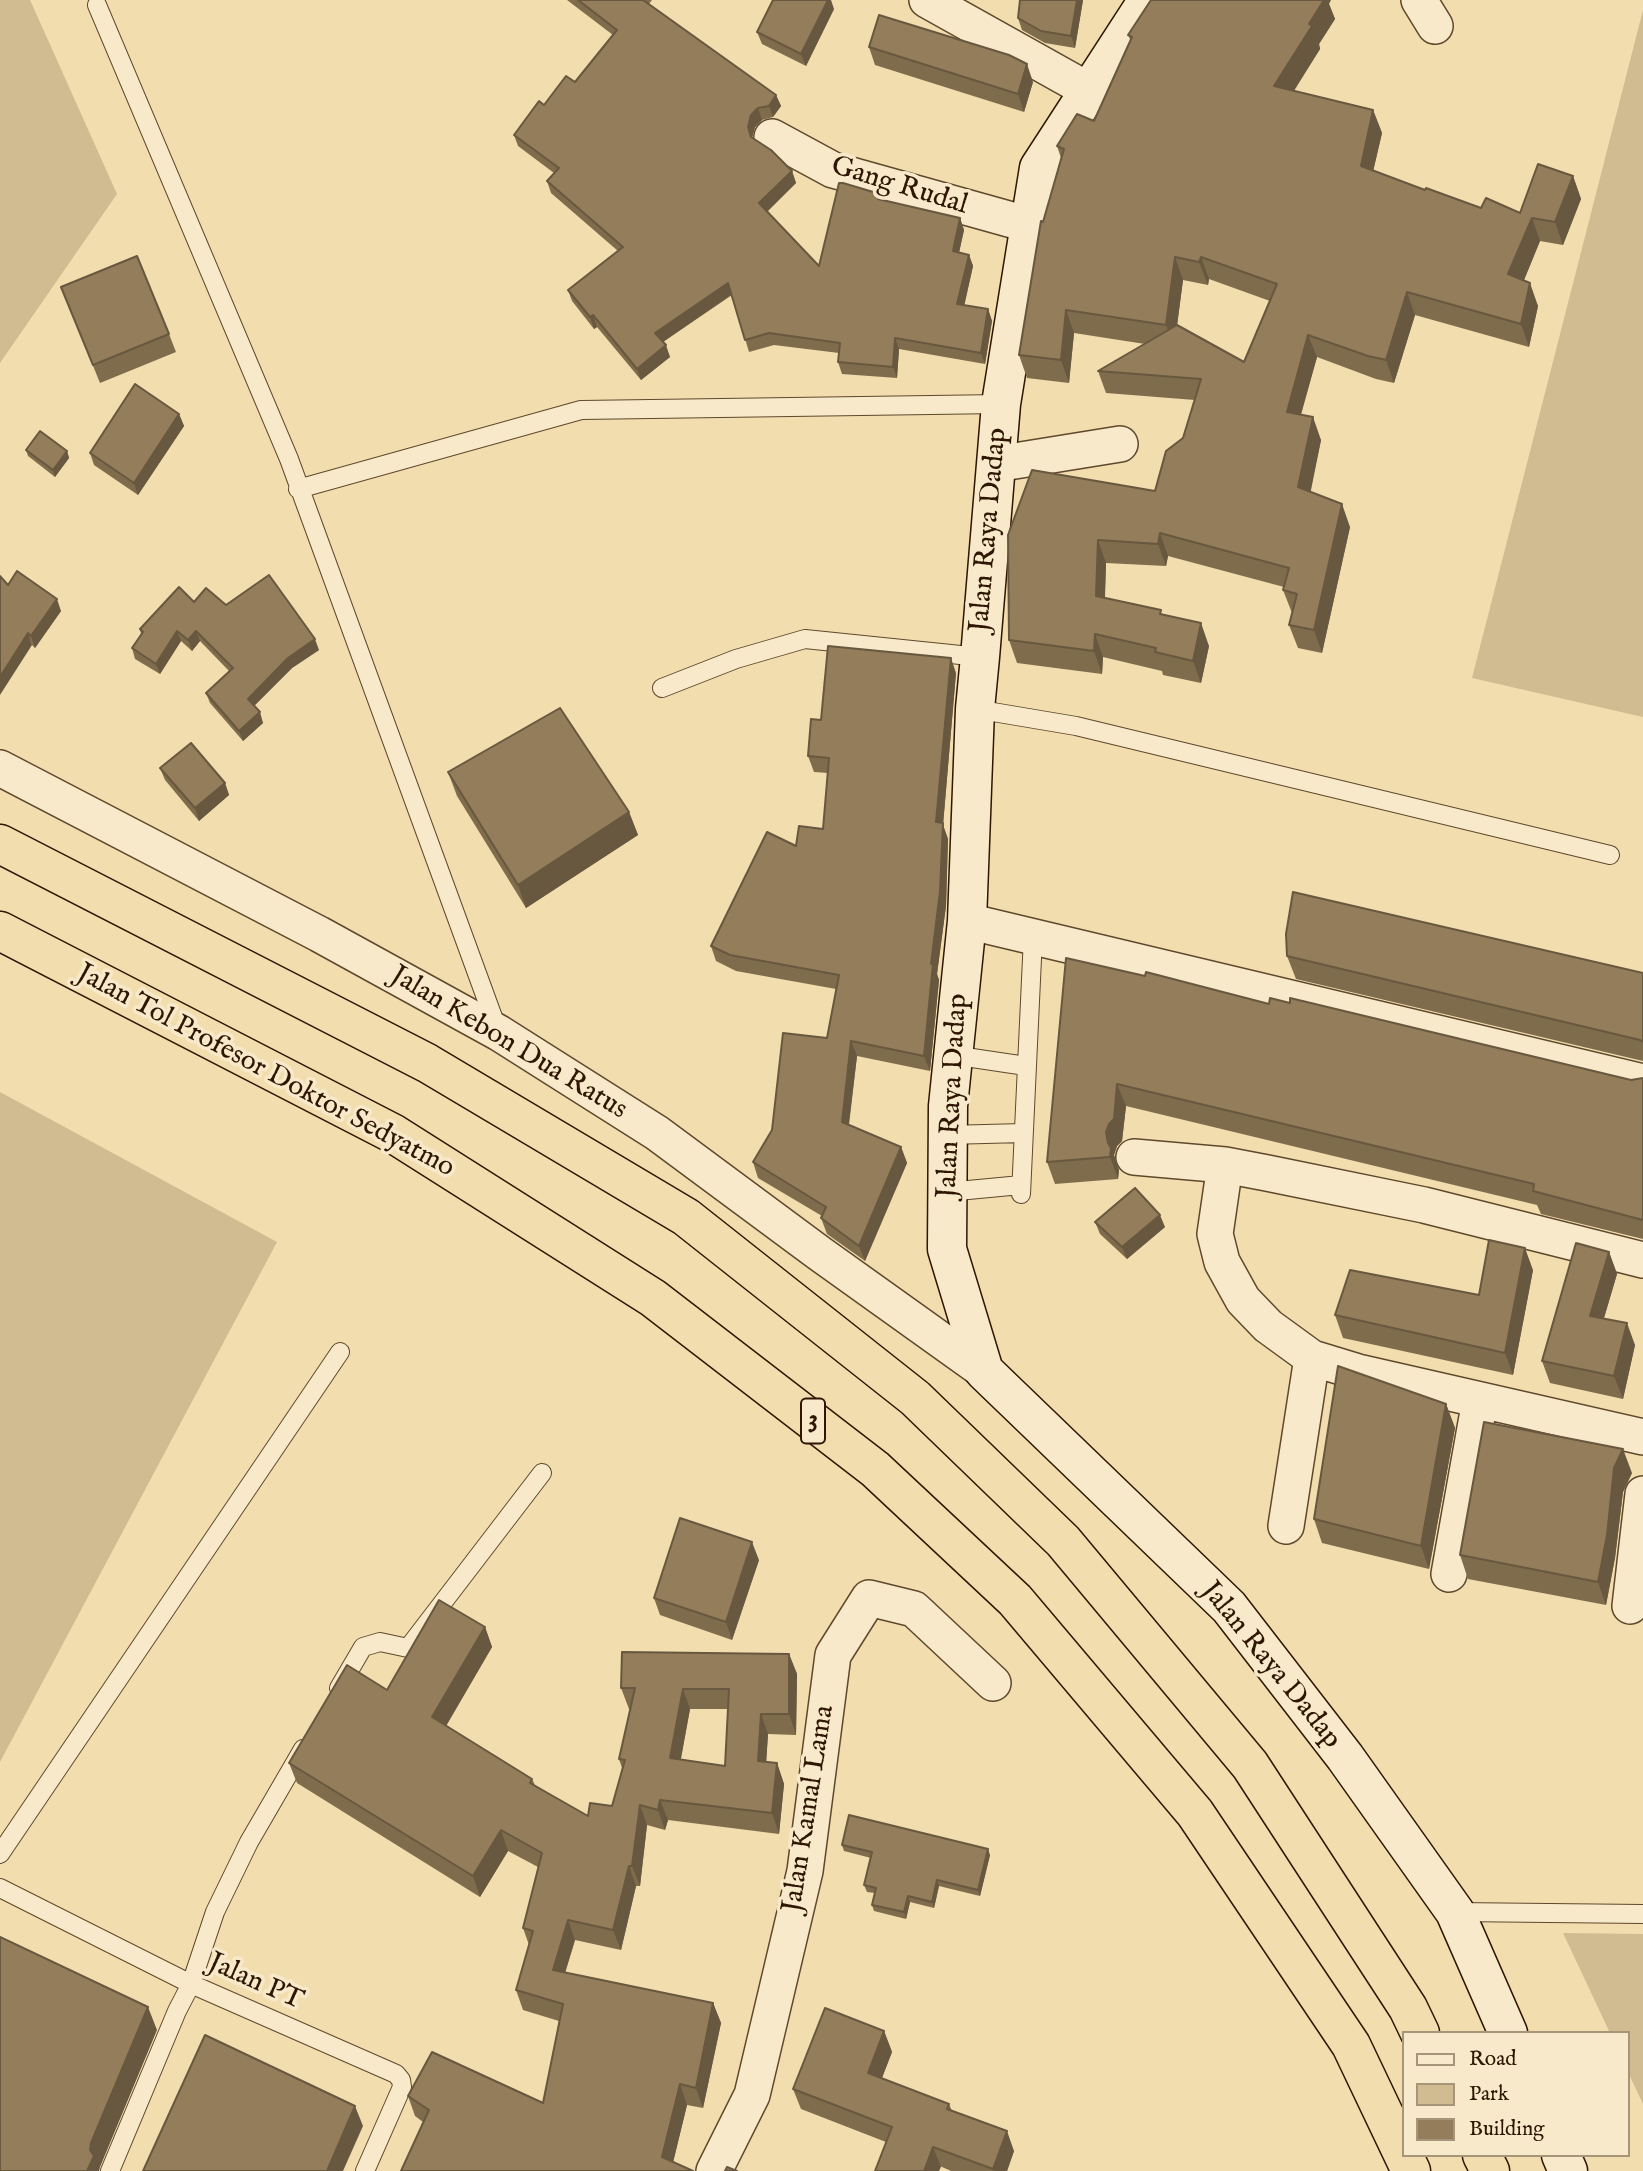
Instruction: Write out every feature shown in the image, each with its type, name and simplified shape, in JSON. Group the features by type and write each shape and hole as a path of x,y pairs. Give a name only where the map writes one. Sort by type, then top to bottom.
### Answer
{"highway":[{"path":"0,844 426,1063 685,1217 915,1398 1063,1541 1250,1765 1408,2008 1419,2031"},
{"name":"Jalan Tol Profesor Doktor Sedyatmo","path":"0,931 394,1134 653,1298 875,1469 1014,1600 1195,1812 1351,2045 1402,2152"}],"main road":[{"name":"Jalan Raya Dadap","path":"1148,0 1038,169 1001,404 979,657 967,921 948,1106 947,1249 984,1371 1229,1607 1345,1757 1455,1912 1507,2031"}],"street":[{"path":"927,0 1088,90"},
{"name":"Gang Rudal","path":"772,137 833,170 1030,225"},
{"path":"996,464 1120,444"},
{"name":"Jalan Kebon Dua Ratus","path":"0,768 319,934 499,1033 657,1133 984,1371"},
{"path":"967,921 1643,1082"},
{"path":"1133,1157 1225,1165 1424,1206 1643,1260"},
{"path":"1225,1165 1215,1234 1222,1262 1242,1300 1268,1325 1312,1358 1358,1372 1643,1437"},
{"path":"1286,1526 1312,1358"},
{"path":"1449,1574 1480,1400"},
{"path":"1630,1606 1643,1494"},
{"name":"Jalan Kamal Lama","path":"714,2171 752,2095 805,1871 833,1655 869,1598 914,1609 993,1683"}],"lane":[{"path":"97,5 289,459 499,1033"},
{"path":"298,488 581,410 1001,404"},
{"path":"662,688 736,659 805,639 979,657"},
{"path":"975,709 1076,726 1610,855"},
{"path":"947,1192 1021,1190 1033,937"},
{"path":"953,1055 1026,1066"},
{"path":"947,1135 1023,1133"},
{"path":"0,1854 340,1352"},
{"path":"329,1704 363,1647 380,1642 408,1648 542,1473"},
{"path":"110,2171 191,1984 215,1912 248,1842 309,1739"},
{"name":"Jalan PT","path":"0,1888 191,1984 396,2074 402,2087 365,2171"},
{"path":"1455,1912 1643,1914"}],"green space":[{"path":"0,0 30,0 117,194 0,363"},
{"path":"1643,10 1643,717 1472,678"},
{"path":"0,1092 277,1242 0,1762"},
{"path":"1563,1933 1643,1934 1643,2104 1629,2074 1629,2031 1609,2031"}],"building":[{"path":"578,0 643,0 776,95 769,106 758,108 751,115 748,127 751,137 771,150 792,171 759,203 819,266 839,183 880,194 878,199 960,218 953,251 969,255 957,304 988,309 981,353 895,338 893,367 838,362 840,343 769,333 745,340 728,283 655,333 666,345 637,369 593,315 590,317 568,290 623,247 547,181 559,168 514,135 539,101 544,105 566,76 575,82 617,30"},
{"path":"773,0 828,0 801,54 757,32"},
{"path":"1020,0 1077,0 1071,36 1041,31 1018,18"},
{"path":"1151,0 1324,0 1309,24 1312,26 1274,86 1373,110 1361,166 1481,208 1486,198 1520,213 1538,164 1573,176 1555,222 1532,218 1508,274 1530,283 1521,324 1407,292 1386,360 1308,335 1287,412 1313,417 1298,487 1342,504 1314,630 1289,625 1297,594 1283,590 1289,568 1160,533 1158,544 1098,540 1096,596 1161,610 1160,614 1201,623 1193,661 1155,652 1156,648 1095,634 1094,651 1009,640 1008,535 1032,470 1155,491 1166,451 1183,438 1201,379 1098,371 1177,325 1244,362 1277,284 1201,257 1199,262 1175,257 1166,325 1066,310 1061,360 1019,355 1041,221 1043,222 1064,149 1057,146 1077,114 1094,121 1132,37 1128,35"},
{"path":"879,15 1009,55 1027,64 1018,94 869,47"},
{"path":"137,256 169,334 93,365 61,287"},
{"path":"135,384 179,414 134,483 90,453"},
{"path":"40,431 67,451 53,470 26,450"},
{"path":"17,571 57,599 31,636 28,633 0,677 0,576 8,585"},
{"path":"269,575 315,639 288,658 248,699 260,712 239,731 206,693 233,668 196,631 188,640 177,631 156,664 132,648 143,632 140,629 179,587 194,602 206,588 226,605"},
{"path":"828,646 951,658 936,822 943,823 940,891 924,1056 851,1041 842,1122 901,1147 859,1246 821,1218 826,1207 753,1162 772,1130 783,1033 827,1038 839,975 730,955 711,946 767,832 796,846 799,826 823,829 829,758 808,756 811,719 821,720"},
{"path":"560,708 629,812 518,885 448,772"},
{"path":"191,743 225,783 195,808 160,768"},
{"path":"1293,892 1643,973 1643,1042 1287,956 1286,934"},
{"path":"1066,958 1145,976 1146,972 1269,1004 1270,998 1290,1003 1290,998 1631,1080 1643,1078 1643,1220 1533,1191 1534,1184 1117,1084 1114,1119 1106,1132 1111,1148 1110,1157 1047,1162"},
{"path":"1135,1188 1160,1215 1122,1247 1095,1222"},
{"path":"1489,1240 1525,1248 1505,1353 1335,1315 1350,1270 1479,1295"},
{"path":"1576,1243 1609,1252 1590,1316 1627,1323 1614,1376 1542,1361"},
{"path":"1338,1366 1446,1404 1421,1546 1314,1519"},
{"path":"1484,1422 1623,1449 1614,1468 1607,1535 1598,1582 1460,1555"},
{"path":"680,1518 752,1542 726,1622 654,1598"},
{"path":"439,1600 485,1627 432,1717 532,1779 530,1783 588,1816 590,1803 612,1806 625,1760 619,1759 635,1688 621,1688 622,1652 789,1654 789,1714 761,1714 758,1761 777,1763 772,1813 660,1800 658,1810 640,1805 632,1866 629,1866 613,1930 568,1920 553,1970 713,2003 696,2088 680,2084 662,2157 693,2171 401,2171 429,2110 408,2096 432,2052 543,2103 563,2004 516,1990 533,1931 523,1928 542,1853 501,1830 473,1876 289,1763 347,1665 387,1690","holes":["683,1689 729,1689 725,1766 670,1758"]},
{"path":"849,1815 988,1849 978,1890 937,1880 932,1902 908,1896 904,1912 872,1905 876,1888 864,1885 872,1852 842,1845"},
{"path":"0,1937 148,2007 91,2143 90,2150 94,2156 87,2171 0,2171"},
{"path":"825,2008 884,2031 868,2073 949,2104 947,2109 1007,2131 993,2169 933,2147 924,2171 875,2171 892,2127 793,2089"},
{"path":"205,2035 355,2106 327,2171 143,2171"}]}
